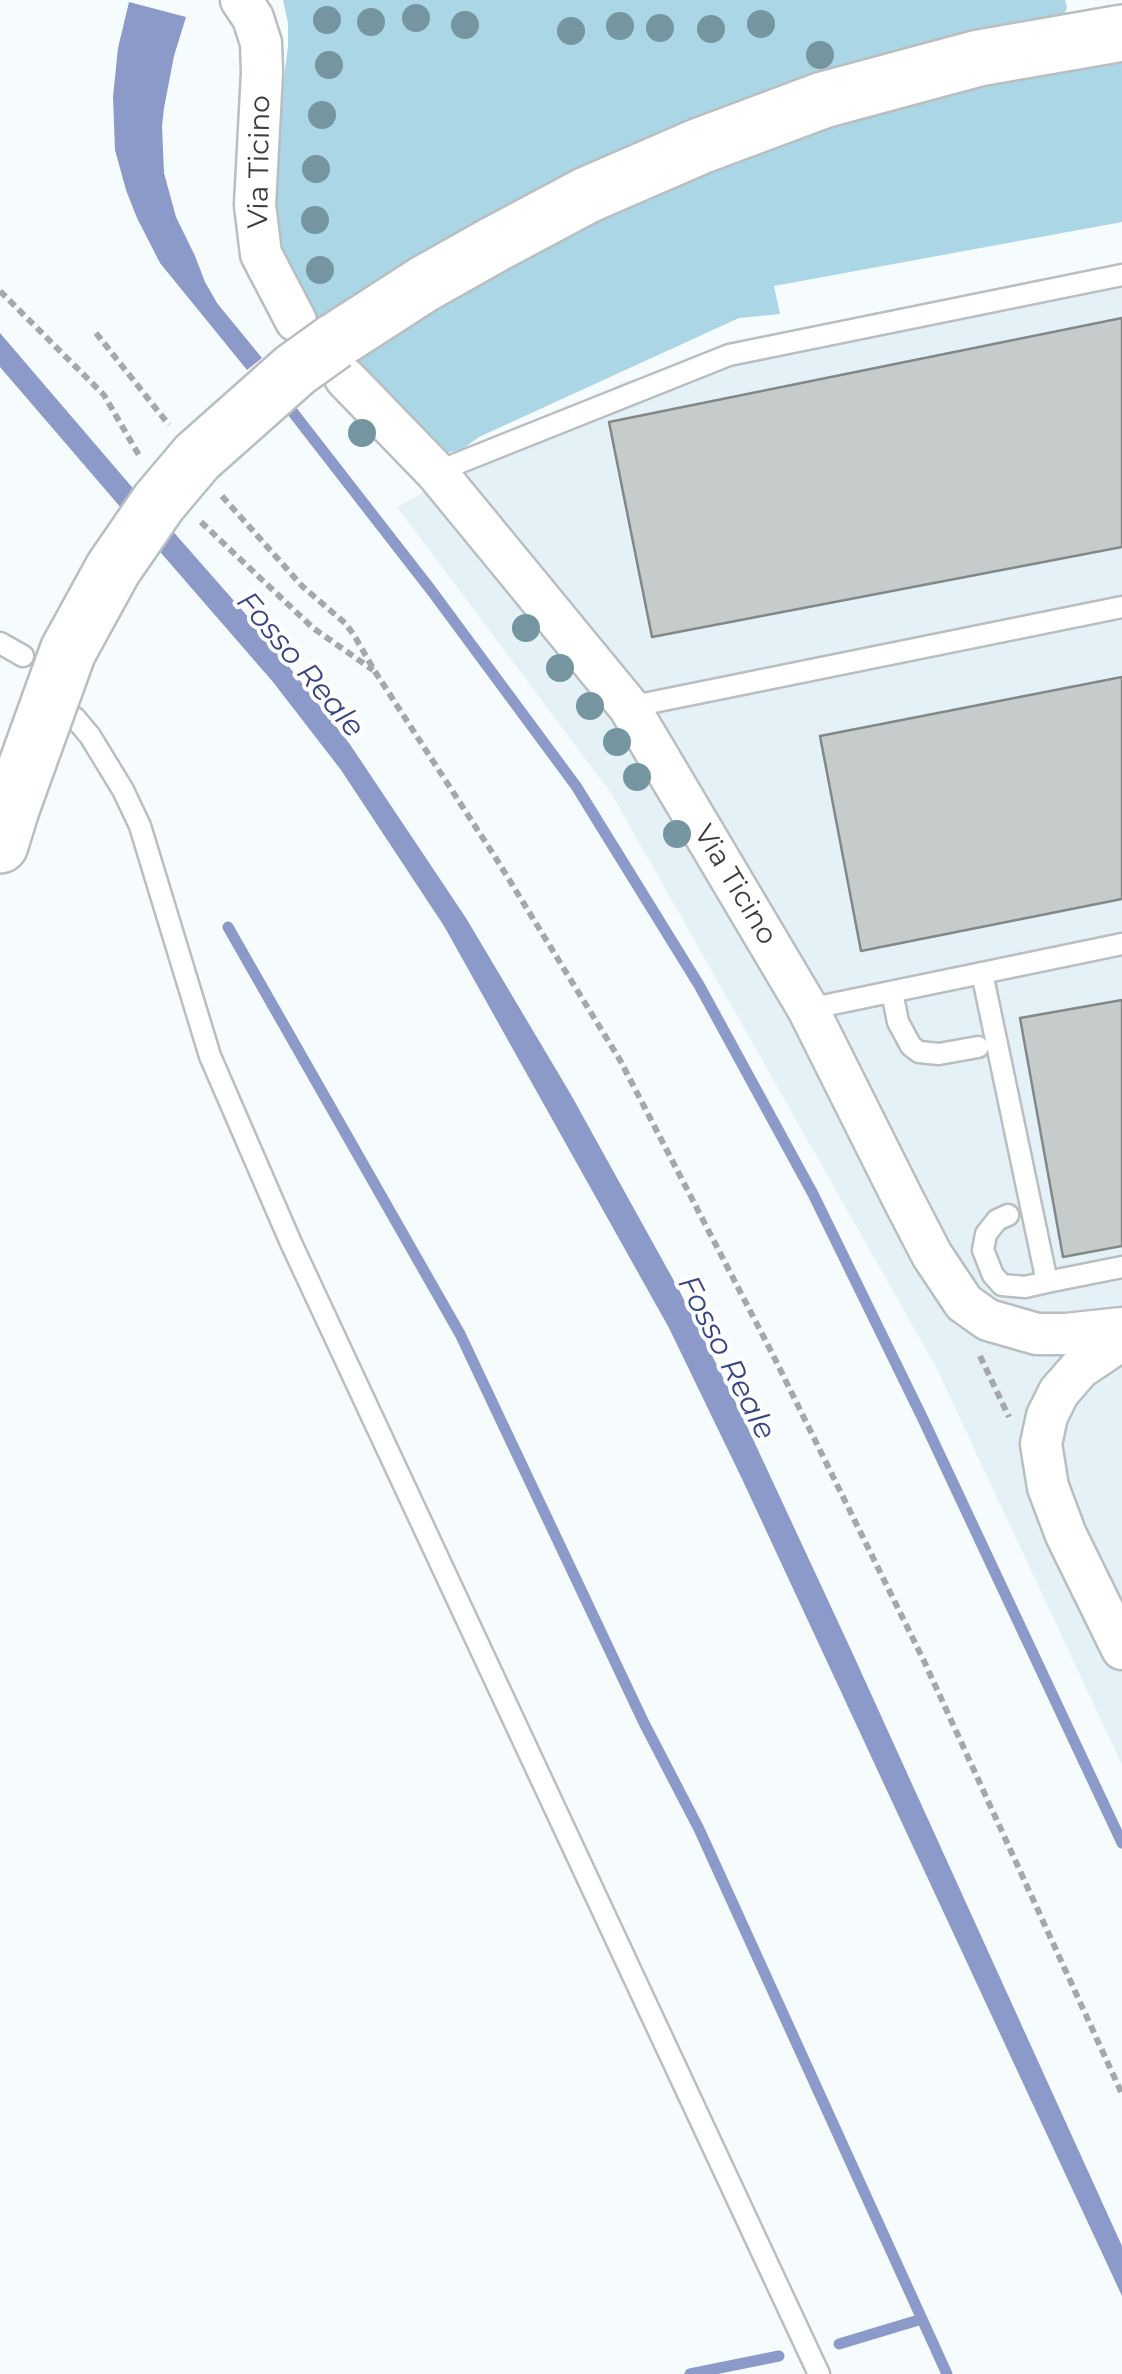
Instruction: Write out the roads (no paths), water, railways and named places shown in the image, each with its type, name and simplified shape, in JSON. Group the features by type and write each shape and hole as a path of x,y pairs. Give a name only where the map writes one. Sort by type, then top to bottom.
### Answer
{"highway":[{"path":"6,827 68,651 113,569 159,502 197,458 325,347 495,244 588,195 700,146 823,100 979,58 1122,33"}],"street":[{"name":"Via Ticino","path":"241,0 254,18 261,43 255,205 261,254 325,347 436,472 629,707 808,1009 932,1255 964,1303 988,1320 1037,1334 1122,1328"},
{"path":"1122,1340 1080,1368 1059,1392 1040,1444 1048,1487 1066,1535 1122,1649"}],"lane":[{"path":"436,472 730,354 1122,275"},
{"path":"629,707 1122,606"},
{"path":"0,643 23,656"},
{"path":"76,718 123,790 140,826 210,1056 291,1243 819,2374"},
{"path":"808,1009 1122,944"},
{"path":"982,973 1047,1282"},
{"path":"892,992 898,1022 911,1046 919,1052 939,1054 978,1046"},
{"path":"1008,1215 996,1220 986,1234 983,1250 992,1275 1002,1285 1025,1287 1122,1267"}],"waterway":[{"path":"288,406 576,786 699,985 813,1194 1122,1843"},
{"path":"228,927 460,1334 644,1723 699,1829 947,2374"},
{"path":"839,2344 922,2319"},
{"path":"690,2374 779,2356"}],"water label":[{"name":"Fosso Reale","path":"300,665"},
{"name":"Fosso Reale","path":"726,1358"}]}
